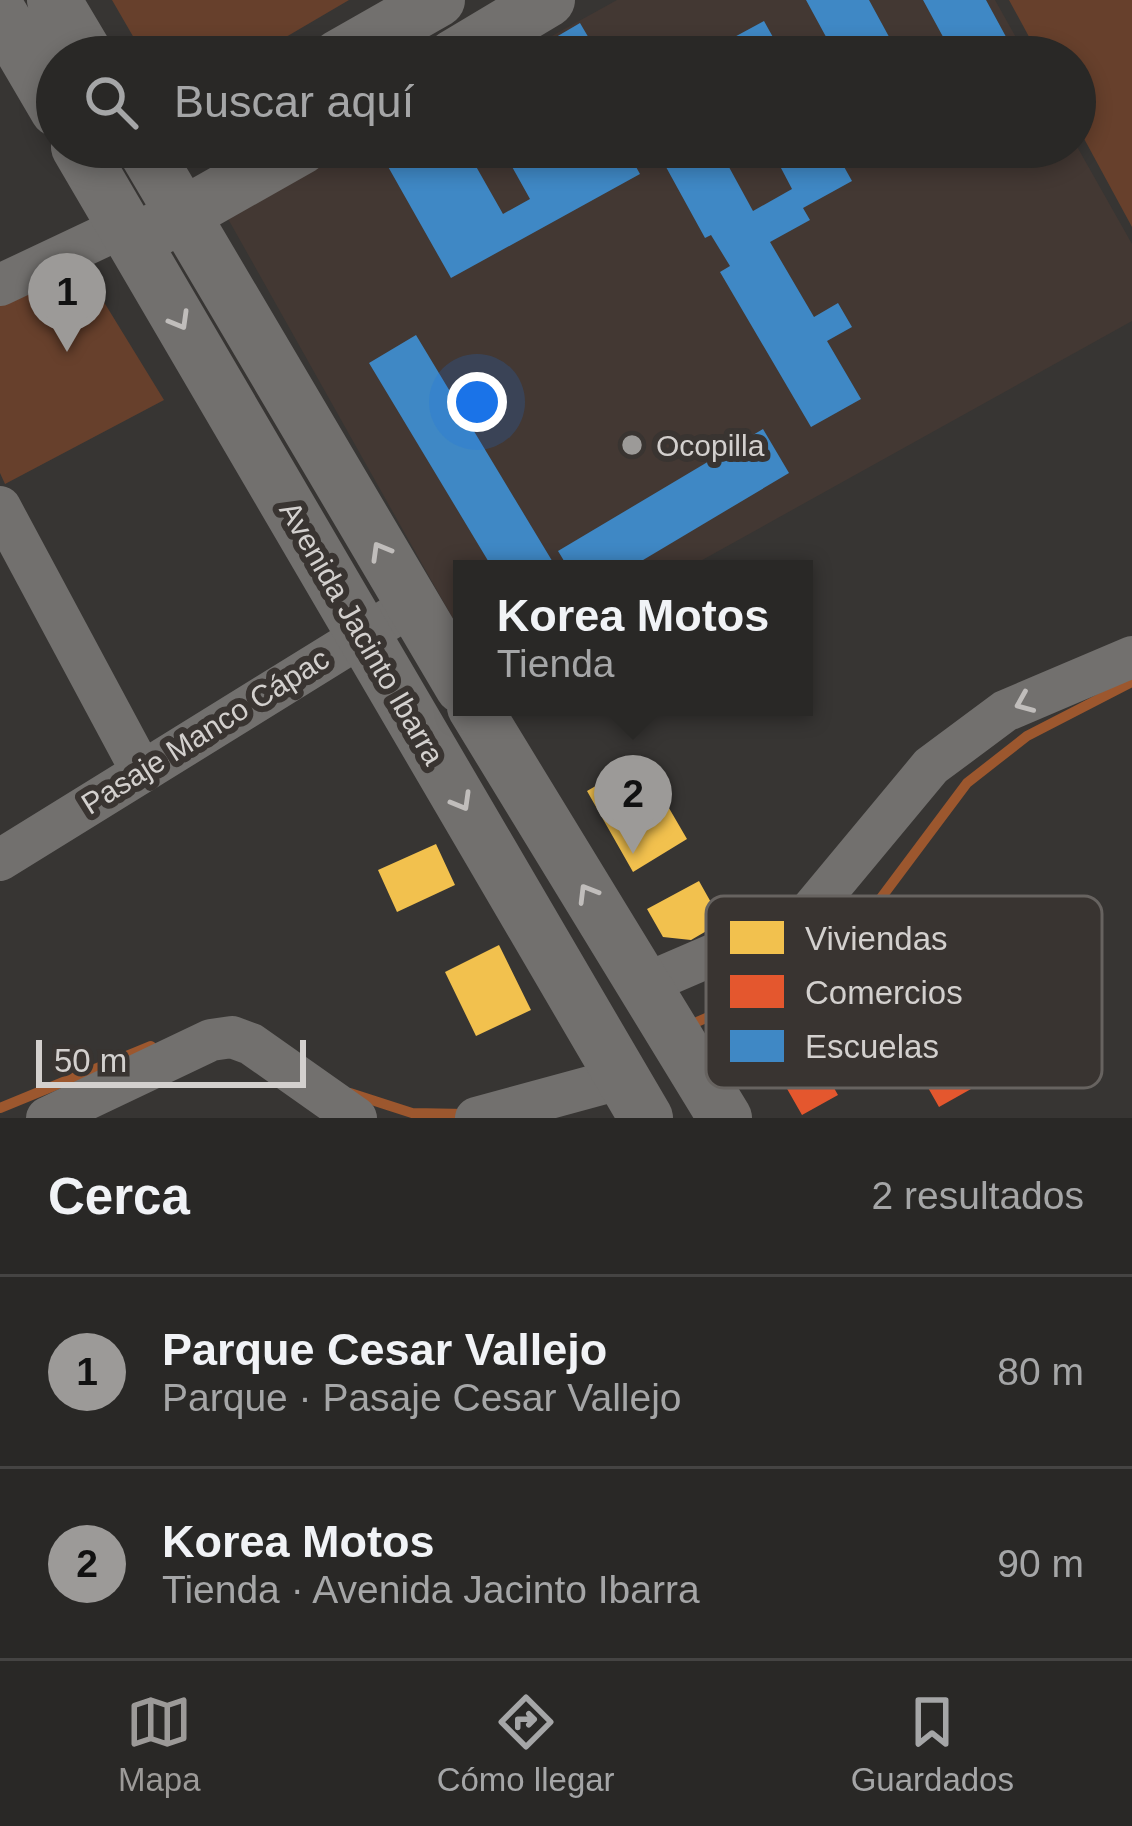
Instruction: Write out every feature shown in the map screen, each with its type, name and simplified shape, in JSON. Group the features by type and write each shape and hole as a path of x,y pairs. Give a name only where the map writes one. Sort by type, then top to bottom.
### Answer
{"street":[{"path":"54,0 75,36"},
{"path":"375,36 438,0"},
{"path":"487,36 548,0"},
{"path":"0,13 36,74"},
{"path":"0,285 110,200 143,168"},
{"name":"Avenida Jacinto Ibarra","path":"165,168 184,217 453,672"},
{"path":"110,200 184,217 267,168"},
{"name":"Avenida Jacinto Ibarra","path":"110,200 627,1086"},
{"path":"0,507 141,770"},
{"name":"Pasaje Manco Cápac","path":"0,860 412,605"},
{"path":"823,896 931,766 1006,711 1132,657"},
{"name":"Avenida Jacinto Ibarra","path":"479,716 706,1086"},
{"path":"645,988 706,960"},
{"path":"47,1118 211,1040 232,1037 251,1044 356,1118"},
{"path":"476,1118 627,1086"},
{"name":"Avenida Jacinto Ibarra","path":"707,1088 724,1118"}],"shaded area":[{"path":"112,0 349,0 288,36 133,36"},
{"path":"617,0 995,0 1015,36 552,36"},
{"path":"1009,0 1132,0 1132,227 1096,161 1096,36 1029,36"},
{"name":"Ocopilla","path":"314,168 1089,168 1132,244 1132,321 702,560 453,560 453,619 227,217"},
{"path":"80,263 164,400 5,484 0,473 0,303"}],"building: Viviendas":[{"path":"641,760 687,839 633,872 587,791"},
{"path":"436,844 455,885 397,912 378,870"},
{"path":"699,881 707,896 706,931 691,940 663,937 647,909"},
{"path":"499,945 531,1010 476,1036 445,972"}],"building: Comercios":[{"path":"787,1088 834,1088 838,1095 802,1115"},
{"path":"928,1088 973,1088 939,1107"}],"building: Escuelas":[{"path":"806,0 869,0 889,36 826,36"},
{"path":"923,0 986,0 1006,36 943,36"},
{"path":"764,21 772,36 736,36"},
{"path":"580,23 588,36 558,36"},
{"path":"389,168 477,168 503,214 530,199 513,168 637,168 640,174 451,278"},
{"path":"667,168 729,168 753,211 792,189 781,168 845,168 852,181 803,208 810,220 770,242 814,317 838,303 852,327 827,341 861,399 811,427 720,272 730,266 711,235 705,238"},
{"path":"416,335 552,560 488,560 369,363"},
{"path":"763,429 789,473 643,560 564,560 558,551"}],"waterway":[{"path":"882,896 967,783 1027,736 1132,682"},
{"path":"690,1025 706,1018"},
{"path":"0,1108 151,1046"},
{"path":"350,1093 412,1113 466,1114"}],"place":[{"name":"Parque Cesar Vallejo","path":"67,352"},
{"name":"Ocopilla","path":"632,445"},
{"name":"Korea Motos","path":"633,854"}]}
